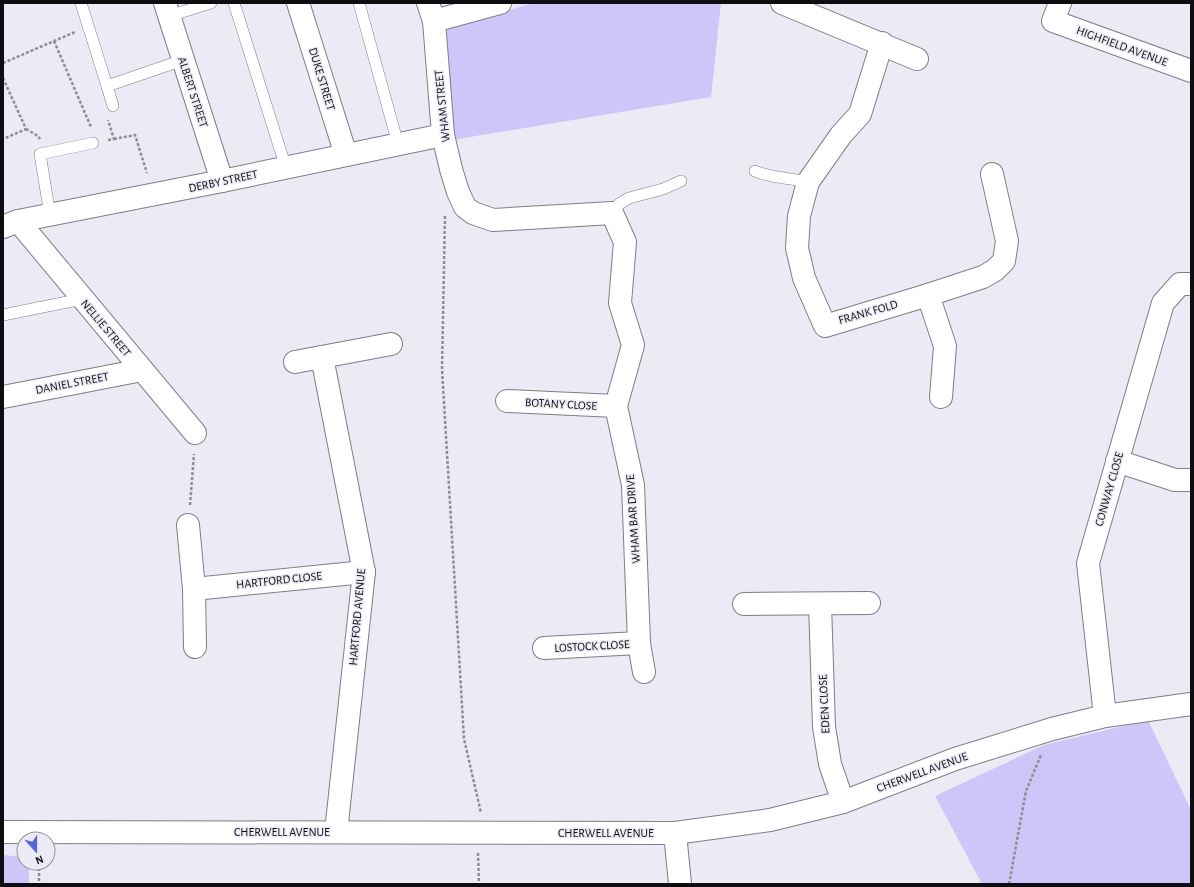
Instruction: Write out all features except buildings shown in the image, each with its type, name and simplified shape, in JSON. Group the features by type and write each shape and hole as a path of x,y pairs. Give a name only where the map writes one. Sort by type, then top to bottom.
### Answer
{"street":[{"name":"DUKE STREET","path":"298,3 346,155"},
{"path":"431,12 500,3"},
{"path":"782,3 882,43 917,59"},
{"name":"ALBERT STREET","path":"167,10 222,182"},
{"name":"WHAM STREET","path":"431,12 443,135 451,168 463,201"},
{"name":"HIGHFIELD AVENUE","path":"1056,12 1191,71"},
{"name":"FRANK FOLD","path":"882,43 860,114 841,135 808,182 799,216 797,248 804,278 825,326 983,277 996,270 1004,261 1007,240 992,174"},
{"name":"DERBY STREET","path":"11,224 50,215 222,182 443,135"},
{"path":"463,201 473,213 493,220 612,213"},
{"name":"WHAM BAR DRIVE","path":"612,213 625,242 620,303 633,345 616,406 633,485 639,644 644,672"},
{"name":"NELLIE STREET","path":"11,224 82,299 195,433"},
{"name":"CONWAY CLOSE","path":"1105,716 1088,563 1163,302 1180,284 1191,284"},
{"path":"928,295 945,346 941,397"},
{"path":"296,362 391,344"},
{"name":"HARTFORD AVENUE","path":"322,357 364,572 336,832"},
{"name":"DANIEL STREET","path":"3,397 142,370"},
{"name":"BOTANY CLOSE","path":"506,401 616,406"},
{"path":"1117,461 1174,480 1191,480"},
{"path":"188,525 194,589 195,647"},
{"name":"HARTFORD CLOSE","path":"194,589 364,572"},
{"path":"744,604 869,603"},
{"name":"EDEN CLOSE","path":"820,604 824,727 830,764 843,802"},
{"name":"LOSTOCK CLOSE","path":"544,648 639,644"},
{"name":"CHERWELL AVENUE","path":"3,832 675,833 770,820 843,802 955,759 1052,729 1105,716 1191,704"},
{"path":"675,833 680,884"}],"lane":[{"path":"81,3 113,106"},
{"path":"167,10 211,3"},
{"path":"234,3 286,168"},
{"path":"359,3 398,144"},
{"path":"107,86 183,60"},
{"path":"50,215 40,154 93,143"},
{"path":"755,171 766,176 786,177 808,182"},
{"path":"612,213 619,204 629,198 681,181"},
{"path":"3,315 82,299"}],"path":[{"path":"3,63 88,27"},
{"path":"54,41 90,123 93,143 135,135 154,195"},
{"path":"3,78 26,129 3,139"},
{"path":"113,106 108,120 114,139"},
{"path":"463,201 445,206 442,369 464,739 482,832 478,884"},
{"path":"188,525 195,433"},
{"path":"1009,884 1026,791 1052,729"},
{"path":"39,871 39,884"}],"shaded area":[{"path":"533,3 721,3 711,97 452,140 440,31"},
{"path":"1148,720 1191,810 1191,884 982,884 935,796 1044,745"},
{"path":"3,855 16,856 16,871 29,871 29,884 3,884"}]}
